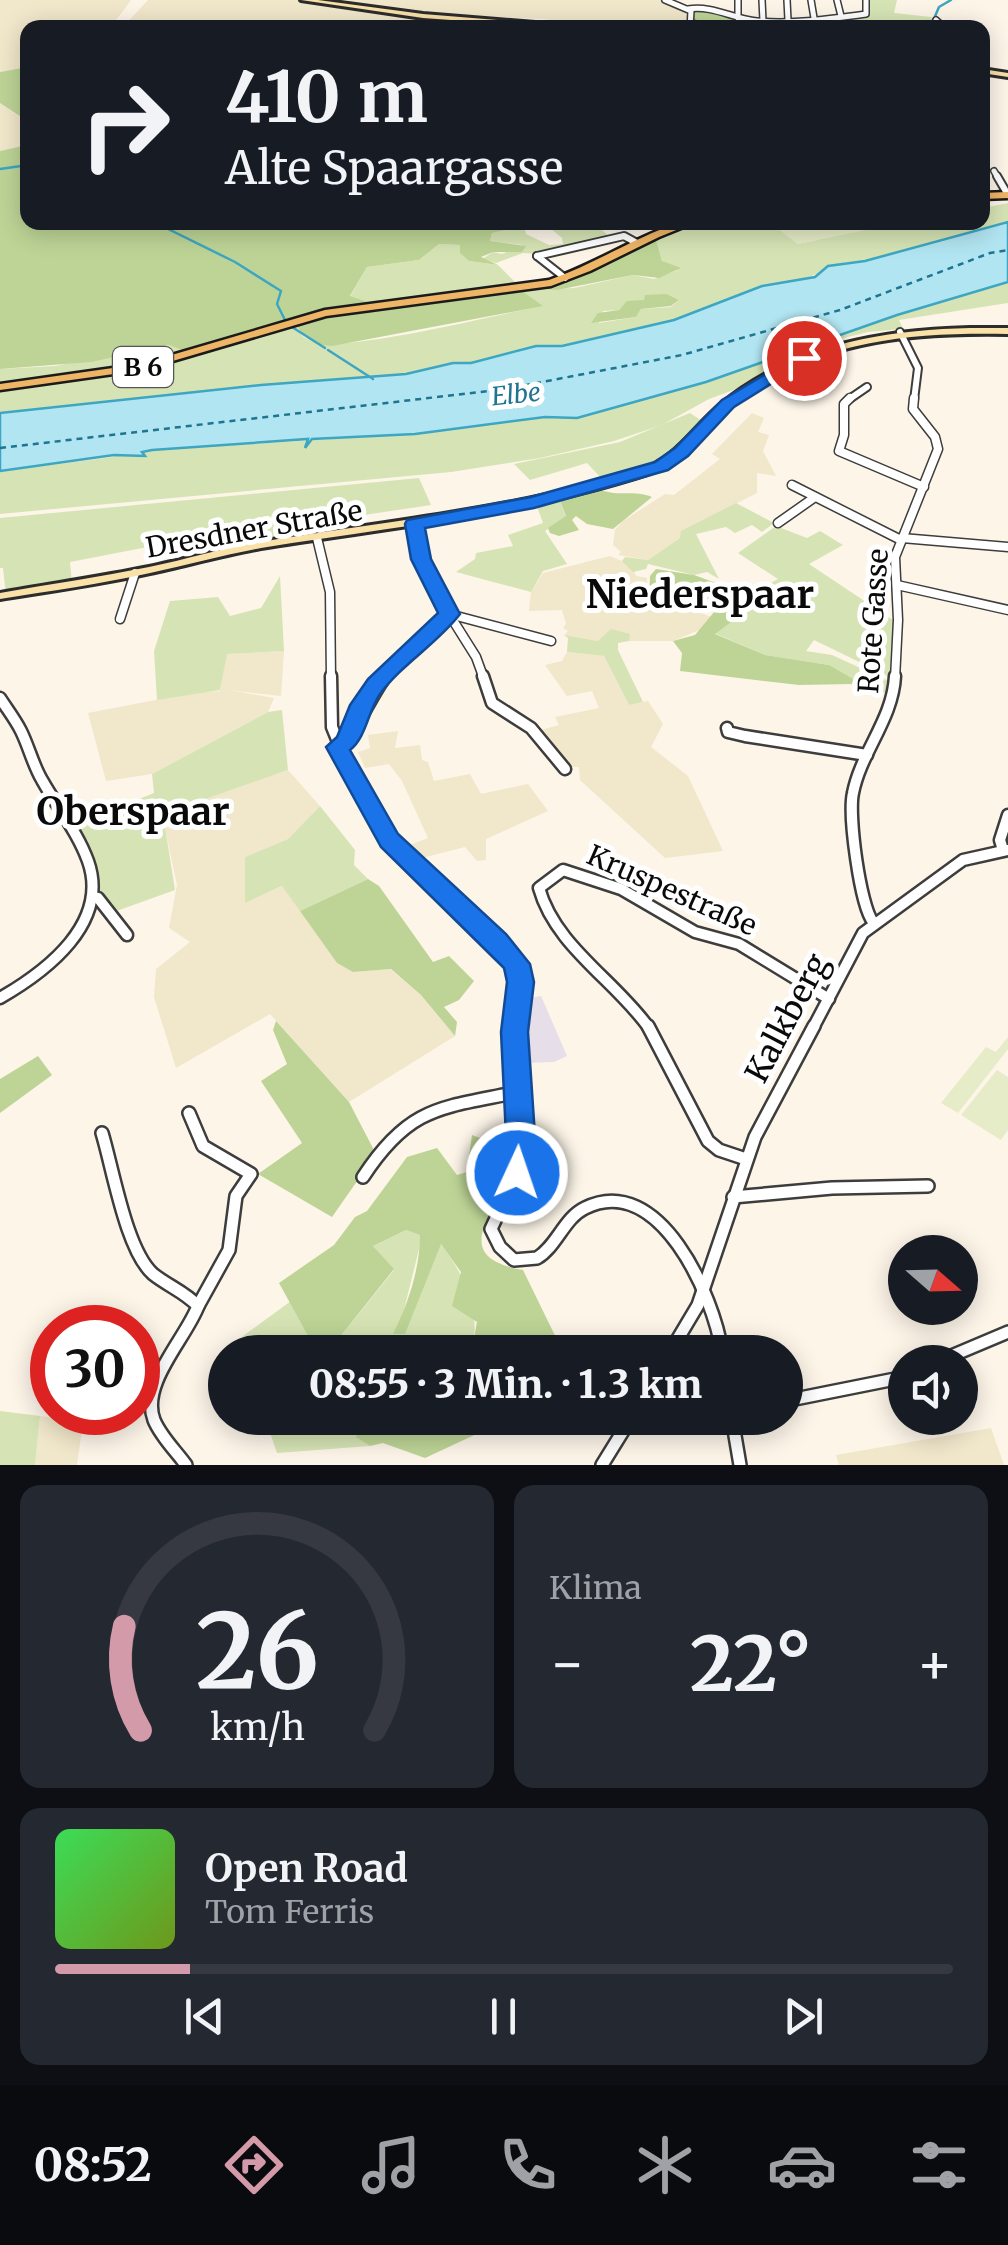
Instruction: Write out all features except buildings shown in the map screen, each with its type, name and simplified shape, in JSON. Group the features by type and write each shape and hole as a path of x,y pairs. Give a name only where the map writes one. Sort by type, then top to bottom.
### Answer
{"main road":[{"path":"304,0 480,20"},
{"name":"B 6","path":"0,387 142,367 285,322 551,282 669,230"},
{"name":"Dresdner Straße","path":"0,596 135,573 208,555 534,502 662,466 682,452 728,403 793,364 840,344 900,332 1008,331"}],"street":[{"path":"668,1 684,0"},
{"path":"738,0 738,18"},
{"path":"786,0 788,20 868,12 866,0"},
{"path":"811,0 814,18"},
{"path":"837,0 841,16"},
{"path":"668,1 688,9 702,7 754,20"},
{"path":"688,9 689,20"},
{"path":"994,171 1008,195"},
{"path":"565,278 536,256 624,236 635,242"},
{"name":"Rote Gasse","path":"874,922 868,914 857,866 851,806 855,781 894,695 895,556 936,459 937,444 913,408 918,368 900,332"},
{"path":"866,387 844,404 844,436 838,451 924,487"},
{"path":"792,485 902,539 1008,547"},
{"path":"778,523 816,497"},
{"path":"414,524 421,559 476,657 492,704 531,728 566,768"},
{"path":"316,538 330,592 332,727 337,747 389,840 497,941 516,964 521,982 514,1032 517,1173 491,1229 503,1252 521,1260 539,1258 570,1217 585,1207 604,1200 625,1202 661,1224 680,1248 716,1317 719,1335"},
{"path":"120,618 135,573"},
{"path":"897,585 1008,610"},
{"path":"450,614 551,641"},
{"path":"337,747 347,742 361,705 376,684 450,614"},
{"path":"0,700 18,726 45,786 59,802 92,873 92,897 79,927 60,954 36,976 0,998"},
{"path":"727,728 728,732 765,741 832,745 867,755"},
{"path":"1006,850 1000,840 1008,816"},
{"name":"Kalkberg","path":"680,1335 698,1305 746,1159 863,933 963,860 1006,850"},
{"name":"Kruspestraße","path":"746,1159 719,1150 704,1135 646,1023 564,931 540,897 539,888 556,873 568,870 635,896 696,932 731,941 829,999"},
{"path":"92,897 98,898 127,935"},
{"path":"363,1177 417,1119 458,1101 518,1092"},
{"path":"186,1465 155,1423 151,1406 158,1381 228,1250 236,1196 250,1174 203,1146 189,1114"},
{"path":"102,1133 137,1251 152,1273 187,1294 198,1306"},
{"path":"733,1197 832,1188 928,1186"},
{"path":"978,1345 1008,1332"},
{"path":"803,1397 888,1380"},
{"path":"602,1465 621,1435"},
{"path":"735,1435 740,1465"}],"shaded area":[{"path":"0,0 131,0 115,20 20,20 20,68 0,72"},
{"path":"148,0 304,0 450,18 499,20 129,20"},
{"path":"316,0 660,0 685,11 688,18 551,20 424,14"},
{"path":"0,103 20,117 20,147 0,151"},
{"path":"752,413 764,418 758,432 769,435 763,451 776,476 757,473 757,493 682,531 680,538 648,560 618,555 621,552 613,545 615,530 623,521 665,494 674,495 720,459 712,454"},
{"path":"610,556 631,565 636,576 647,578 648,604 656,608 691,609 711,617 704,628 673,641 629,641 629,634 598,641 564,635 568,631 563,628 566,624 562,610 529,611 531,592 543,573"},
{"path":"284,651 281,696 228,690 274,698 268,712 152,774 106,781 88,713 220,691 226,654"},
{"path":"567,652 604,656 629,705 648,701 663,724 651,747 688,776 723,851 665,858 580,780 579,767 564,762 541,730 559,725 555,717 599,708 592,691 567,696 545,665 562,661"},
{"path":"398,731 395,748 420,745 422,760 428,762 434,781 470,774 481,794 528,784 548,811 486,839 486,860 477,861 465,847 414,860 402,848 428,838 402,781 389,764 365,768 358,752 370,748 368,735"},
{"path":"288,770 320,806 288,839 245,857 246,902 283,886 337,963 353,972 390,969 421,995 455,1036 349,1102 270,1014 176,1068 154,997 156,969 190,942 169,928 177,885 162,814"},
{"path":"541,996 567,1056 554,1062 522,1063 525,999"},
{"path":"991,1428 1004,1465 839,1465 836,1455 951,1435 978,1435 978,1430"},
{"path":"38,1435 81,1435 77,1465 35,1465"}],"green space":[{"path":"869,0 897,0 894,13 935,20 827,18 870,15"},
{"path":"697,7 754,20 690,20 691,11"},
{"path":"20,68 20,116 0,103 0,72"},
{"path":"20,147 20,230 506,230 492,233 490,241 526,246 522,252 493,252 481,257 498,265 469,261 460,253 460,245 439,244 419,260 367,267 350,296 379,306 521,290 543,306 332,346 308,339 293,318 188,352 169,345 91,362 0,369 0,151"},
{"path":"1008,203 1008,222 990,227 990,207"},
{"path":"525,230 549,245 563,244 552,230 602,230 611,238 539,254 523,253 496,263 482,259 493,252 502,254 523,245 490,241 492,233"},
{"path":"675,230 780,230 798,244 861,230 979,230 865,261 846,262 797,282 762,286 674,320 562,346 536,346 406,374 0,413 0,369 55,366 169,345 220,342 294,318 304,337 328,344 387,338 458,324 542,306 521,290 574,288 633,275 654,279 678,270 662,261 655,236","holes":["667,294 679,300 671,307 641,309 636,317 599,323 603,311 619,310 628,301 637,303"]},
{"path":"780,230 866,230 798,244"},
{"path":"655,236 662,261 681,268 659,278 633,275 557,290 536,288 585,274"},
{"path":"439,244 462,245 469,261 498,265 520,287 379,306 350,297 367,267 419,260"},
{"path":"1008,282 1008,303 899,320 903,329 836,340 801,353 747,385 709,399 662,425 614,441 451,472 0,514 0,471 152,450 415,434 545,417 577,418 706,382 897,315"},
{"path":"667,294 679,300 671,306 641,309 636,317 591,323 598,313 619,310 627,301"},
{"path":"690,413 702,421 681,444 658,459 618,475 602,479 587,463 530,480 514,464 620,442"},
{"path":"419,478 431,505 324,521 326,532 242,545 236,530 70,562 72,584 6,595 0,568 0,518"},
{"path":"597,488 652,497 613,529 587,524 576,516 572,520 579,530 559,536 550,533 548,528 566,516 559,498"},
{"path":"559,498 566,517 545,531 567,564 543,571 531,592 456,572 475,559 476,553 513,546 508,535 543,523 536,504"},
{"path":"736,503 774,523 762,532 752,525 735,533 726,527 696,534 719,579 707,572 694,575 648,564 646,569 633,572 622,561 625,557 648,560 680,538 681,531"},
{"path":"776,526 807,538 820,531 843,545 809,564 893,620 890,677 814,640 806,651 832,655 891,682 889,694 860,687 829,665 765,655 714,633 757,600 758,590 778,579 738,553"},
{"path":"656,569 694,575 735,590 730,600 740,605 739,616 715,634 765,655 829,665 853,679 852,684 799,685 680,671 682,653 673,641 695,635 714,612 690,603 649,600 650,576"},
{"path":"280,576 284,651 227,654 220,690 157,700 154,651 170,601 218,597 230,616 261,608"},
{"path":"611,629 630,634 629,641 618,643 618,650 643,702 629,705 604,656 567,652 568,638 564,635 598,641"},
{"path":"282,710 288,770 163,814 175,890 111,913 77,824 154,793 152,774 268,712"},
{"path":"320,806 355,850 354,865 368,879 300,911 282,886 245,903 245,857 288,839"},
{"path":"368,879 379,886 433,962 449,956 474,981 459,1000 444,1007 457,1022 455,1036 421,995 391,969 353,972 337,963 300,911"},
{"path":"276,1021 349,1102 376,1154 332,1217 258,1174 302,1143 261,1081 287,1064 273,1030"},
{"path":"1008,1037 1008,1049 958,1113 941,1103 986,1047 996,1052"},
{"path":"38,1056 52,1075 0,1113 0,1079"},
{"path":"997,1070 1008,1077 1008,1130 1001,1140 961,1115"},
{"path":"472,1135 513,1150 506,1182 485,1224 482,1247 501,1264 523,1270 555,1335 475,1335 477,1322 452,1306 461,1272 441,1244 405,1334 393,1334 418,1261 420,1235 406,1230 373,1246 394,1269 342,1335 308,1335 279,1283 334,1245 355,1217 367,1211 407,1157 437,1148 457,1175 467,1172"},
{"path":"406,1230 421,1235 403,1314 441,1244 468,1291 474,1335 342,1335 394,1270 373,1246"},
{"path":"291,1301 308,1335 244,1335"},
{"path":"0,1411 30,1415 30,1435 38,1435 35,1465 0,1465"},
{"path":"271,1435 358,1435 370,1446 277,1453"},
{"path":"474,1435 425,1458 383,1443 370,1446 356,1437"}],"water":[{"name":"Elbe","path":"1008,222 1008,282 897,315 706,382 577,418 545,417 415,434 312,439 305,448 308,439 152,450 142,452 145,456 114,455 0,471 0,413 406,374 536,346 562,346 674,320 762,286 815,277 828,266 865,261"}],"waterway":[{"path":"933,20 939,7 951,0"},
{"path":"0,169 20,166"},
{"path":"170,230 235,262 281,291 277,304 286,322"},
{"path":"292,327 325,348"},
{"path":"328,350 373,379"}],"ferry route":[{"path":"0,448 506,389 682,355 840,310 990,253 1008,250"}],"district":[{"name":"Niederspaar","path":"700,595"},
{"name":"Oberspaar","path":"133,812"}],"route":[{"path":"517,1173 520,1136 514,1032 521,982 516,964 497,941 389,840 337,747 347,742 361,705 376,684 450,614 421,559 414,524 534,502 662,466 682,452 728,403 804,358"}]}
